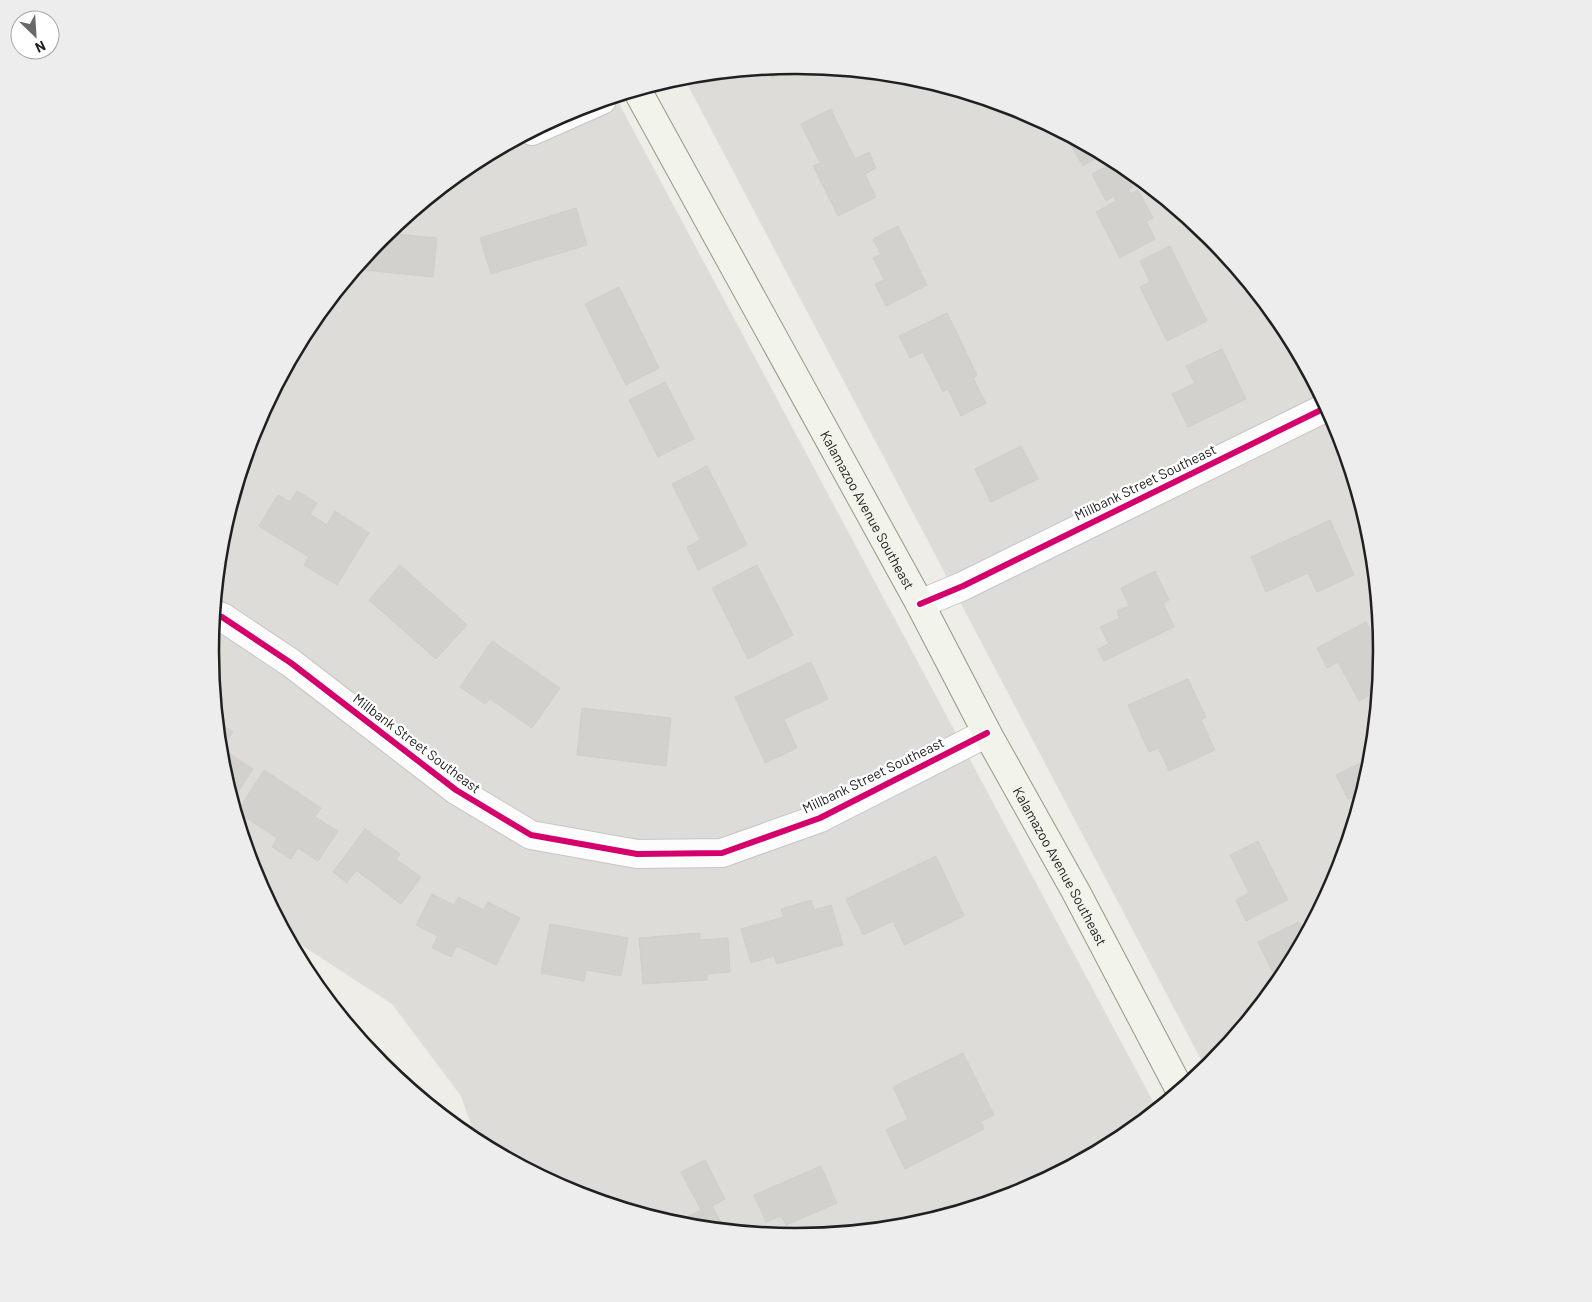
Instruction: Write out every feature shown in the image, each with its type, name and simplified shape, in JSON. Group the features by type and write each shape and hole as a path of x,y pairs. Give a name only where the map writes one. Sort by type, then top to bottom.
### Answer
{"main road":[{"name":"Kalamazoo Avenue Southeast","path":"641,95 920,604 987,733 1076,892 1177,1085"}],"street":[{"name":"Millbank Street Southeast","path":"920,604 963,586 1320,410"},
{"name":"Millbank Street Southeast","path":"220,616 291,663 456,790 531,835 637,854 722,853 820,818 987,733"}],"shaded area":[{"path":"758,75 834,75 871,79 945,93 982,104 1051,133 1117,171 1177,217 1204,243 1230,270 1276,330 1314,396 1343,465 1354,502 1368,576 1372,613 1372,689 1362,764 1343,837 1314,906 1296,940 1254,1002 1230,1032 1202,1061 687,84"},
{"path":"618,102 1154,1103 1117,1131 1051,1169 982,1198 945,1209 909,1217 834,1227 758,1227 721,1223 647,1209 610,1198 541,1169 475,1131 473,1129 461,1096 392,1004 298,943 278,906 249,837 230,764 220,689 220,613 230,538 238,502 249,465 263,430 296,362 316,330 362,270 415,217 475,171 541,133"}],"building":[{"path":"831,109 855,159 869,152 876,168 865,174 876,197 838,216 813,166 820,163 801,124"},
{"path":"1069,143 1096,158 1083,166"},
{"path":"1108,166 1129,180 1133,187 1128,189 1131,194 1138,190 1153,218 1146,221 1155,239 1120,258 1096,212 1116,201 1114,196 1106,201 1092,174"},
{"path":"576,208 587,245 491,274 480,238"},
{"path":"898,226 927,285 886,306 875,284 884,280 873,258 881,254 873,239"},
{"path":"397,234 437,238 433,277 362,270"},
{"path":"1170,246 1207,321 1167,341 1140,287 1150,282 1140,261"},
{"path":"619,287 659,368 626,385 585,304"},
{"path":"947,313 977,375 973,378 986,403 961,416 948,389 943,392 923,352 910,358 899,336"},
{"path":"1222,349 1246,399 1188,427 1172,394 1195,383 1186,366"},
{"path":"665,382 694,439 658,457 629,400"},
{"path":"1021,446 1038,479 991,502 975,469"},
{"path":"707,466 747,545 698,570 687,547 700,540 672,484"},
{"path":"297,491 317,503 310,514 327,525 335,511 369,533 337,585 304,565 309,557 259,526 278,495 290,502"},
{"path":"1330,520 1354,575 1317,592 1308,573 1266,592 1251,557"},
{"path":"400,565 467,625 436,659 369,600"},
{"path":"757,565 793,635 748,659 712,588"},
{"path":"1155,571 1169,600 1163,603 1174,627 1104,661 1098,649 1109,644 1100,627 1120,618 1117,611 1129,606 1121,588"},
{"path":"1366,622 1373,635 1371,694 1359,701 1338,662 1327,668 1317,648"},
{"path":"492,641 560,688 532,728 490,699 485,704 460,687"},
{"path":"811,662 828,699 784,719 797,748 765,763 735,697"},
{"path":"1188,679 1206,717 1201,720 1215,750 1169,771 1158,748 1149,752 1128,705"},
{"path":"582,708 671,718 666,766 577,755"},
{"path":"224,726 233,732 227,742"},
{"path":"228,753 253,769 237,794"},
{"path":"1362,762 1355,796 1348,799 1336,775"},
{"path":"264,770 321,808 315,817 338,831 318,861 298,848 291,859 272,847 277,838 243,816 240,807"},
{"path":"365,829 400,854 396,859 421,877 401,904 356,870 347,883 333,872"},
{"path":"1258,841 1288,900 1246,921 1236,900 1249,893 1230,855"},
{"path":"936,856 964,916 904,945 893,921 863,935 846,899"},
{"path":"432,894 454,905 458,897 484,910 488,902 520,918 496,965 457,946 451,957 432,948 438,936 416,925"},
{"path":"811,900 814,910 831,905 843,945 777,964 774,956 751,963 741,929 784,917 781,909"},
{"path":"1299,922 1302,928 1274,975 1258,942"},
{"path":"550,924 628,938 621,976 586,970 584,981 541,973"},
{"path":"700,933 700,940 728,938 730,972 707,974 707,980 643,984 639,938"},
{"path":"963,1053 994,1115 980,1122 984,1129 905,1169 886,1130 908,1119 893,1087"},
{"path":"705,1160 725,1199 712,1206 721,1223 687,1218 701,1210 681,1172"},
{"path":"821,1166 837,1203 786,1225 781,1216 766,1222 754,1195"}],"cycle path":[{"path":"920,604 963,586 1320,410"},
{"path":"220,616 291,663 456,790 531,835 637,854 722,853 820,818 987,733"}]}
